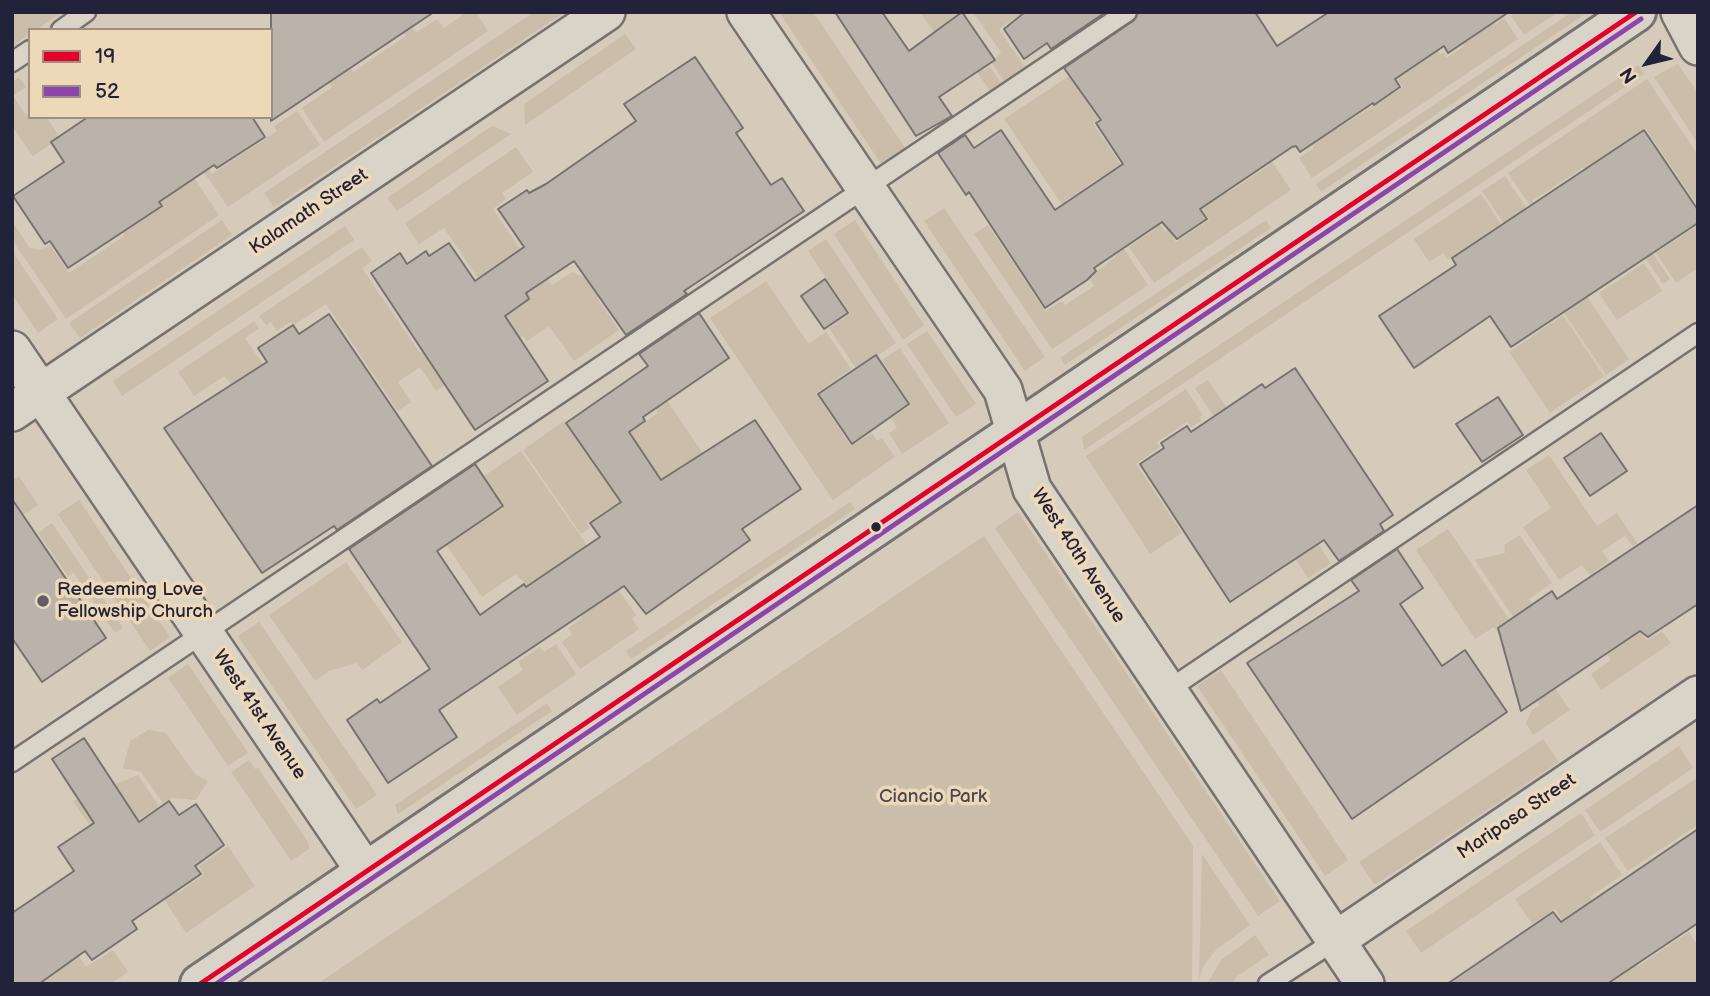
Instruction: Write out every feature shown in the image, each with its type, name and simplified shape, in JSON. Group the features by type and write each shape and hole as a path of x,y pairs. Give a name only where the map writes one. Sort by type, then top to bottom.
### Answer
{"street":[{"name":"Kalamath Street","path":"27,402 606,12"},
{"name":"West 40th Avenue","path":"746,12 1003,390 1032,489 1365,984"},
{"path":"200,984 1636,12"},
{"path":"1680,12 1698,46"},
{"name":"West 41st Avenue","path":"12,350 27,402 204,633 365,871"},
{"name":"Mariposa Street","path":"1336,940 1698,695"}],"lane":[{"path":"64,28 86,12"},
{"path":"12,762 1127,12"},
{"path":"12,62 28,52"},
{"path":"1168,690 1698,333"},
{"path":"1268,984 1336,940"}],"green space":[{"path":"12,12 62,12 39,28 28,28 28,35 12,46"},
{"path":"280,12 332,40 353,72 406,36 390,12 401,12 416,33 437,19 444,28 467,12 476,12 488,31 324,142 302,108 332,87"},
{"path":"534,12 565,12 274,207 264,193"},
{"path":"779,12 813,12 906,149 882,165"},
{"path":"920,12 957,12 948,21 983,71 990,67 1001,83 990,91 968,59 957,66"},
{"path":"973,12 1023,12 999,29 1025,67 1004,81 992,63 1001,52"},
{"path":"1357,12 1411,12 1440,54 1443,52 1446,58 1464,46 1459,38 1490,17 1496,24 1504,18 1518,39 1312,178 1299,158 1314,148 1308,139 1332,123 1337,129 1403,87 1397,79 1401,76"},
{"path":"1516,12 1558,12 1524,35 1511,16"},
{"path":"1572,12 1588,12 1321,192 1316,184"},
{"path":"625,34 636,49 525,125 524,104"},
{"path":"1678,64 1698,93 1698,144 1654,77"},
{"path":"1638,65 1644,74 1084,450 1082,437"},
{"path":"1069,76 1093,111 1121,92 1127,100 1093,123 1128,175 1107,189 1099,178 1067,200 1106,259 1101,262 1004,119"},
{"path":"19,77 26,87 13,96 26,115 28,114 28,119 48,119 60,138 33,156 12,126 12,82"},
{"path":"1647,79 1698,155 1698,206 1645,128 1598,160 1606,172 1601,176 1670,279 1663,284 1584,167 1532,201 1594,292 1590,294 1508,173"},
{"path":"297,111 320,145 228,207 188,149 193,146 212,174 277,131 274,126"},
{"path":"492,126 511,134 397,211 387,198"},
{"path":"516,147 533,172 502,193 506,199 493,209 533,268 538,266 552,285 572,272 590,280 600,295 597,298 619,330 574,361 549,326 527,341 523,336 480,366 506,320 444,228 419,244 405,223"},
{"path":"175,149 219,215 66,319 12,240 12,221 30,248 42,250 50,245 69,273 124,236 121,230 162,207 160,203 176,191 157,161"},
{"path":"1266,153 1291,190 1154,283 1129,247 1155,229 1123,182 1129,177 1165,231 1168,230 1176,242 1209,220 1202,208 1209,203 1221,184 1228,193 1269,165 1263,155"},
{"path":"1505,176 1629,359 1606,375 1482,191"},
{"path":"1481,194 1510,238 1506,241 1496,227 1448,260 1443,253 1429,262 1414,239"},
{"path":"1629,206 1659,251 1698,225 1698,268 1676,283 1626,208"},
{"path":"944,208 1045,357 1025,371 924,221"},
{"path":"222,220 232,235 80,338 69,323"},
{"path":"855,220 924,325 903,340 834,234"},
{"path":"1266,220 1271,228 1065,365 1060,358"},
{"path":"988,225 1045,311 1062,301 1065,305 1094,286 1089,278 1124,249 1148,285 1052,349 974,234"},
{"path":"345,226 354,240 122,396 113,381"},
{"path":"826,239 896,343 857,370 829,328 850,314 808,251"},
{"path":"362,247 372,261 362,268 420,353 425,350 469,369 436,391 420,367 398,382 411,402 398,411 326,304 294,325 290,322 277,331 271,322 266,325 259,316"},
{"path":"12,251 58,319 38,333 12,294"},
{"path":"1644,263 1662,291 1617,320 1599,293"},
{"path":"766,281 809,344 826,332 851,369 816,393 851,446 872,433 877,441 882,438 895,457 833,500 710,318"},
{"path":"1563,315 1604,376 1550,413 1509,352"},
{"path":"254,321 259,328 245,338 284,395 294,479 225,376 194,396 178,372"},
{"path":"927,331 976,404 956,417 907,344"},
{"path":"900,348 949,423 902,454 889,433 897,428 891,418 911,405 882,360"},
{"path":"647,372 703,453 621,506 618,502 587,523 590,528 581,534 523,450 564,421 591,460 658,413 636,380"},
{"path":"1208,380 1331,563 1308,578 1235,469 1244,462 1195,388"},
{"path":"1186,389 1203,415 1199,417 1202,421 1191,427 1187,422 1157,442 1160,447 1136,464 1182,533 1150,554 1086,456"},
{"path":"521,451 636,615 632,619 639,629 580,669 562,642 572,634 568,628 582,618 550,570 527,585 516,574 482,597 445,543 505,507 484,476"},
{"path":"1549,455 1597,526 1617,513 1637,543 1633,546 1625,536 1602,551 1609,561 1594,572 1622,614 1582,565 1559,580 1523,527 1551,508 1526,470"},
{"path":"19,476 38,505 12,522 12,481"},
{"path":"79,500 170,637 150,651 58,514"},
{"path":"850,502 855,509 631,659 626,651"},
{"path":"1018,512 1280,901 1258,916 995,528"},
{"path":"52,523 123,628 115,633 74,573 68,576 38,533"},
{"path":"1448,529 1570,710 1533,735 1526,723 1532,710 1540,705 1533,694 1536,691 1494,627 1475,639 1416,550"},
{"path":"1520,535 1552,583 1529,599 1537,611 1551,674 1475,560 1505,553 1504,545"},
{"name":"Ciancio Park","path":"984,536 1193,846 1192,984 320,982"},
{"path":"346,562 402,642 362,670 357,663 329,671 315,681 269,615"},
{"path":"259,622 377,795 356,809 238,636"},
{"path":"1632,623 1647,640 1662,631 1671,643 1601,690 1591,674 1611,660 1601,645"},
{"path":"556,644 576,674 517,715 498,687 523,670 518,662 540,647 544,652"},
{"path":"188,664 248,753 228,766 168,678"},
{"path":"1221,670 1348,860 1325,876 1197,686"},
{"path":"547,703 552,711 398,814 395,805"},
{"path":"148,730 166,733 195,774 208,781 196,800 171,798 163,803 141,772 123,768 130,741"},
{"path":"1543,739 1559,762 1375,885 1359,862"},
{"path":"1679,746 1693,768 1600,832 1585,810"},
{"path":"249,760 255,769 258,768 308,842 309,849 291,861 231,772"},
{"path":"138,775 159,806 117,835 136,891 73,801"},
{"path":"1698,777 1698,825 1628,871 1605,838"},
{"path":"1581,813 1595,835 1421,953 1406,931"},
{"path":"1600,842 1622,875 1590,897 1637,967 1689,932 1698,946 1698,984 1605,984 1555,909 1532,924 1515,899"},
{"path":"228,846 255,886 186,933 159,892 171,884 178,893 204,875 199,866"},
{"path":"1202,854 1250,925 1217,949 1204,965 1199,979"},
{"path":"49,912 86,967 113,950 128,972 110,984 41,984 57,973 50,962"},
{"path":"1255,935 1269,955 1236,977 1233,984 1207,984 1221,960"}],"building":[{"path":"271,12 434,12 271,121"},
{"path":"835,12 882,12 909,51 962,12 995,60 939,97 952,116 916,136"},
{"path":"1025,12 1106,12 1051,49 1047,43 1024,59 1004,29"},
{"path":"1138,12 1255,12 1277,46 1329,12 1509,12 1448,53 1444,46 1395,79 1400,87 1374,105 1373,103 1300,152 1296,146 1292,147 1200,209 1207,219 1177,239 1162,222 1094,268 1096,271 1087,280 1045,308 969,192 966,195 938,153 965,135 974,148 1001,130 1055,210 1123,164 1096,123 1101,120 1064,68 1133,21"},
{"path":"695,57 743,128 736,133 771,185 782,178 804,211 684,291 687,294 626,335 574,261 526,293 529,299 505,316 548,381 475,430 371,273 400,253 407,264 426,251 429,256 449,243 475,281 524,247 498,209 527,190 529,193 546,184 636,121 624,104"},
{"path":"85,119 253,119 265,137 217,168 214,165 159,202 162,206 68,268 50,241 45,244 13,196 64,162 51,142"},
{"path":"1644,130 1698,210 1698,223 1511,347 1490,316 1414,368 1379,316 1456,265 1452,258"},
{"path":"825,279 848,313 824,329 801,296"},
{"path":"699,313 729,358 643,417 645,421 629,432 661,480 755,420 801,489 742,529 750,540 646,614 624,586 439,710 457,737 388,783 347,720 377,699 380,703 430,669 349,549 475,464 503,506 437,551 480,615 524,584 526,587 600,537 590,523 621,502 566,423 648,366 639,354"},
{"path":"329,314 432,466 337,530 334,526 262,573 164,428 267,362 258,348 293,325 299,334"},
{"path":"876,355 909,404 852,444 818,394"},
{"path":"1295,368 1393,515 1380,524 1384,531 1339,561 1324,540 1230,602 1140,464 1164,448 1161,443 1187,426 1191,432 1262,384 1265,388"},
{"path":"1498,397 1523,435 1482,462 1456,424"},
{"path":"1601,433 1627,471 1590,496 1564,458"},
{"path":"12,499 106,638 42,682 12,638"},
{"path":"1698,505 1698,604 1648,637 1640,631 1521,711 1498,628 1552,591 1557,599"},
{"path":"1397,549 1423,588 1400,604 1442,666 1465,650 1507,712 1352,819 1247,663 1359,591 1351,580"},
{"path":"84,738 139,822 169,801 179,815 196,804 224,845 195,866 201,874 132,921 137,929 92,960 85,951 39,984 12,984 12,913 74,871 58,847 94,823 52,759"},
{"path":"1698,829 1698,923 1607,984 1447,984 1553,912 1561,922"}],"transit line":[{"name":"19","path":"200,984 1636,12"},
{"name":"52","path":"216,984 1641,19"}],"place":[{"name":"Redeeming Love Fellowship Church","path":"43,601"}]}
